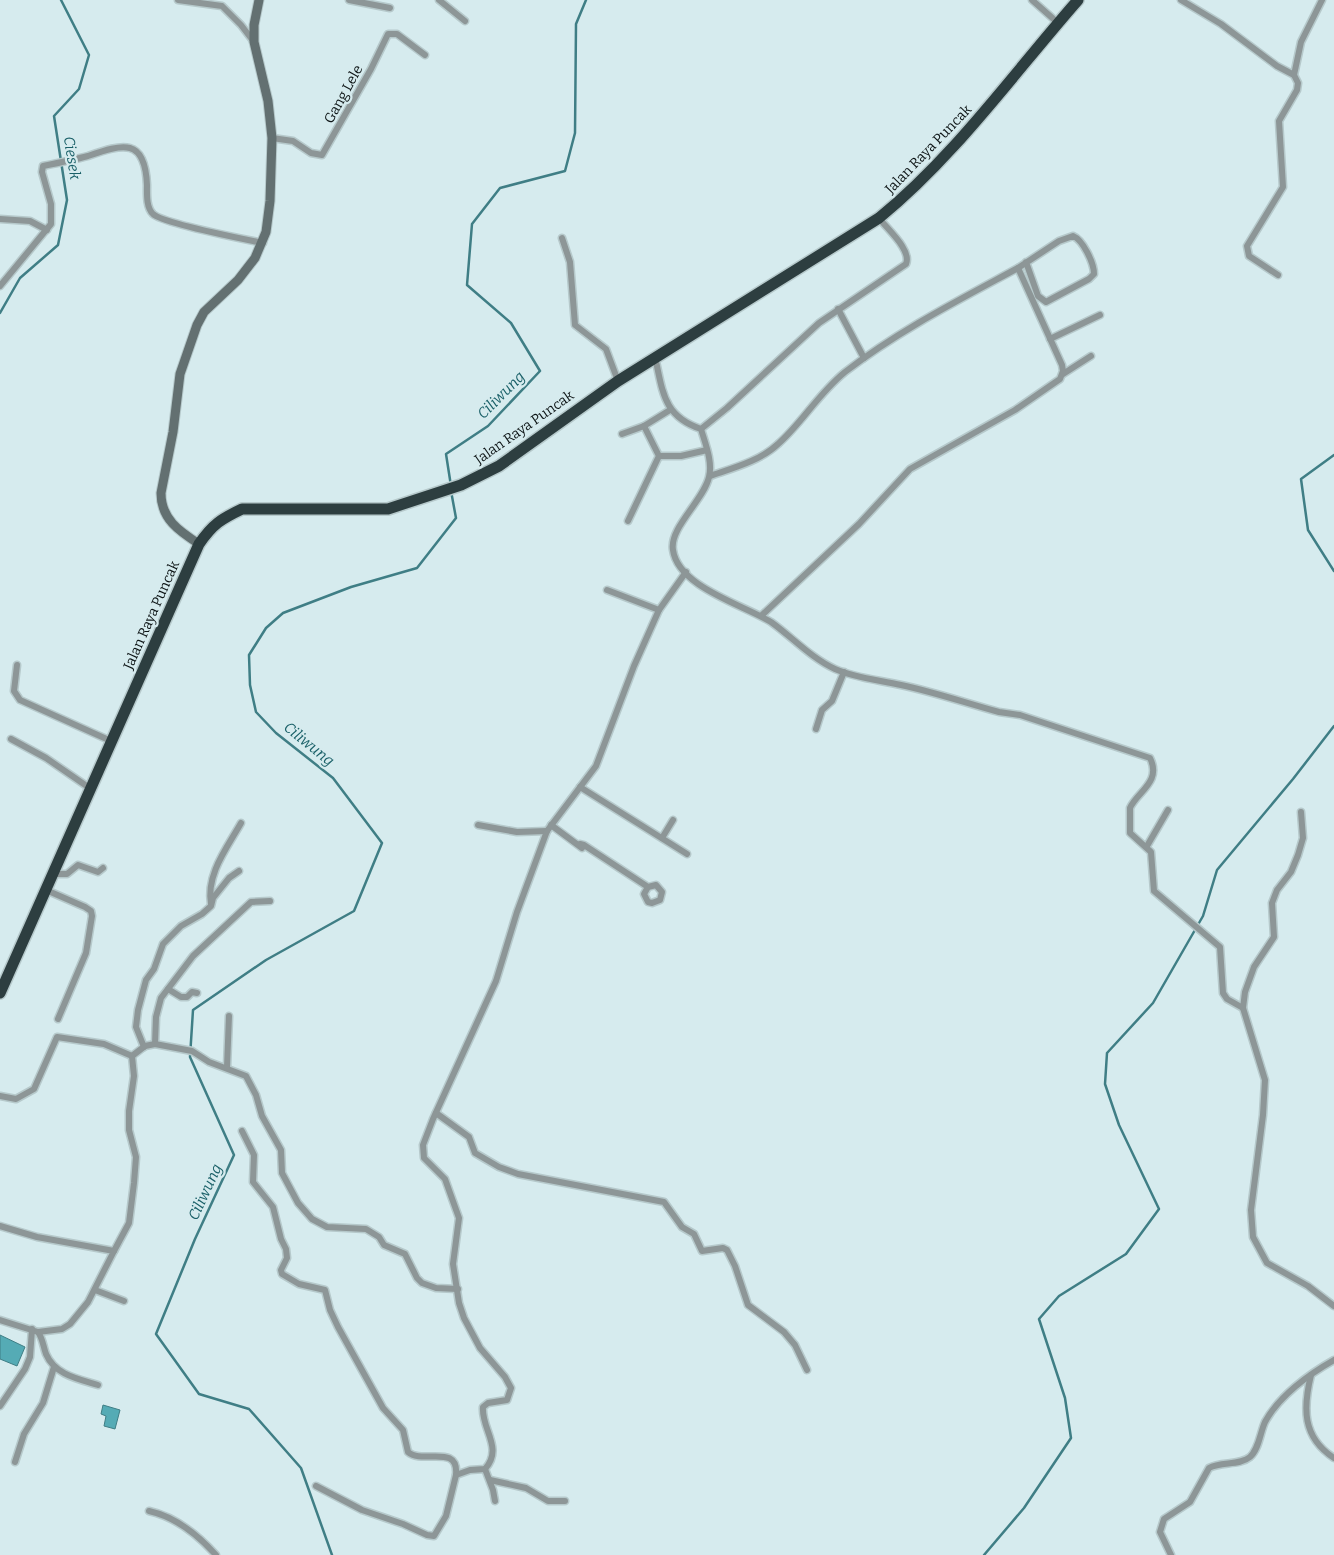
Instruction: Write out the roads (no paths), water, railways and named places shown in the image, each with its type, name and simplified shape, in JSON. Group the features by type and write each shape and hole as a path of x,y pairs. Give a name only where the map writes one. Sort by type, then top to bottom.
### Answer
{"highway":[{"name":"Jalan Raya Puncak","path":"0,993 199,544 221,518 242,509 292,507 388,509 461,485 500,466 618,381 879,218 915,187 965,133 1078,0"}],"street":[{"path":"178,0 222,6 241,25 254,42"},
{"path":"199,544 179,532 171,523 161,502 180,374 201,317 238,280 260,252 263,243 270,201 272,138 268,101 254,42 254,24 259,0"},
{"path":"349,0 390,8"},
{"path":"439,0 466,21"},
{"path":"1032,0 1058,23"},
{"path":"1181,0 1221,24 1277,66 1294,75"},
{"path":"1278,275 1249,256 1247,246 1283,187 1279,122 1298,87 1294,75 1301,42 1322,0"},
{"name":"Gang Lele","path":"272,138 293,141 311,153 322,155 371,69 388,34 397,34 425,55"},
{"path":"0,286 47,230 51,222 51,204 42,172 43,166 116,146 132,149 140,155 145,164 148,207 155,216 191,227 263,243"},
{"path":"701,429 742,395 799,341 838,309 907,262 904,249 879,218"},
{"path":"0,219 30,221 47,230"},
{"path":"710,476 757,458 773,449 823,393 864,358 908,328 1018,268 1026,262 1059,241 1073,236 1080,240 1093,266 1094,274 1046,302 1038,296 1026,262"},
{"path":"562,238 570,262 575,325 606,349 618,381"},
{"path":"1018,268 1062,365 1063,374"},
{"path":"838,309 864,358"},
{"path":"1050,339 1100,315"},
{"path":"761,616 852,531 905,473 921,462 1015,410 1055,383 1063,374 1092,356"},
{"path":"655,357 662,390 670,410 686,423 701,429"},
{"path":"622,434 644,426 670,410"},
{"path":"644,426 659,456"},
{"path":"701,429 707,450 710,476 700,497 678,531 673,544 675,557 686,572 725,600 761,616 827,665 844,672 921,690 999,712 1020,715 1100,743 1148,756 1152,762 1152,776 1145,791 1130,806 1131,835 1147,846 1152,856 1153,890 1182,916 1217,943 1222,951 1222,986 1224,996 1242,1008"},
{"path":"659,456 681,456 707,450"},
{"path":"628,521 659,456"},
{"path":"485,1469 492,1459 493,1445 484,1420 483,1407 488,1403 507,1400 511,1388 506,1378 480,1348 459,1303 453,1254 460,1223 459,1218 445,1179 422,1154 423,1145 496,981 517,912 549,828 596,766 634,666 659,610 686,572"},
{"path":"607,590 659,610"},
{"path":"17,665 14,692 20,700 111,741"},
{"path":"816,729 822,710 832,701 844,672"},
{"path":"10,740 46,758 91,789"},
{"path":"580,787 687,854"},
{"path":"1147,846 1168,810"},
{"path":"1301,812 1303,838 1298,855 1291,872 1278,890 1272,903 1274,937 1254,967 1245,992 1242,1008 1265,1080 1263,1121 1251,1210 1253,1237 1266,1263 1308,1286 1334,1306"},
{"path":"662,838 673,820"},
{"path":"211,906 209,891 214,874 241,823"},
{"path":"478,825 518,832 549,828 580,844 647,888"},
{"path":"53,874 67,874 78,865 98,872 103,868"},
{"path":"144,1047 136,1027 138,1010 146,980 154,969 163,944 181,926 202,914 211,906 213,898 229,878 239,871"},
{"path":"46,890 91,910 92,916 86,953 58,1019"},
{"path":"155,1044 158,1008 168,989 193,956 251,902 270,901"},
{"path":"168,989 181,997 187,997 192,992 197,994"},
{"path":"227,1067 229,1016"},
{"path":"0,1096 16,1099 34,1089 57,1037 104,1044 132,1056"},
{"path":"132,1056 144,1047 155,1044 192,1051 209,1062 227,1067 246,1076 251,1084 262,1116 281,1150 282,1173 298,1203 312,1219 327,1227 366,1229 379,1237 384,1246 405,1254 422,1283 436,1288 458,1290"},
{"path":"0,1320 49,1332 66,1327 88,1302 129,1223 136,1157 129,1130 128,1111 134,1076 132,1056"},
{"path":"436,1113 469,1137 476,1153 509,1172 606,1193 664,1202 682,1227 694,1234 702,1250 723,1248 727,1250 735,1266 748,1305 784,1332 795,1345 807,1370"},
{"path":"242,1130 254,1155 253,1182 273,1207 281,1239 286,1249 287,1258 281,1270 282,1274 302,1285 316,1286 325,1290 330,1310 338,1327 383,1408 403,1430 408,1452 417,1457 444,1456 454,1463 456,1468 456,1476 446,1516 440,1529 431,1536 362,1510 316,1486"},
{"path":"0,1226 37,1237 114,1251"},
{"path":"95,1290 124,1301"},
{"path":"35,1330 43,1339 45,1353 54,1367 68,1376 98,1385"},
{"path":"0,1406 25,1369 30,1357 35,1330"},
{"path":"1171,1555 1160,1532 1161,1523 1190,1502 1209,1468 1241,1461 1250,1457 1270,1414 1311,1373 1334,1360"},
{"path":"15,1462 24,1434 43,1403 54,1367"},
{"path":"1311,1373 1306,1406 1310,1432 1321,1448 1334,1458"},
{"path":"456,1476 470,1470 485,1469"},
{"path":"485,1469 495,1501"},
{"path":"490,1480 526,1488 548,1502 565,1501"},
{"path":"150,1511 164,1514 192,1531 216,1555"}],"water":[{"path":"0,1335 25,1347 17,1366 0,1359"},
{"path":"103,1405 120,1410 115,1429 104,1426 106,1416 101,1414"}],"waterway":[{"name":"Ciesek","path":"0,313 20,278 58,245 67,200 54,116 79,89 89,55 61,0"},
{"name":"Ciliwung","path":"451,486 446,454 488,426 540,371 511,323 467,285 472,224 500,188 565,171 575,133 576,24 586,0"},
{"path":"1334,455 1301,479 1308,530 1334,571"},
{"name":"Ciliwung","path":"332,1555 301,1468 249,1409 199,1394 156,1334 195,1239 234,1155 190,1057 193,1010 266,960 354,911 382,843 333,778 276,733 256,712 250,685 249,655 266,628 283,613 351,587 417,568 456,518 451,491"},
{"path":"984,1555 1024,1508 1071,1438 1065,1398 1039,1319 1059,1296 1126,1254 1159,1209 1119,1125 1105,1084 1107,1053 1153,1003 1203,916 1217,870 1293,779 1334,726"}]}
